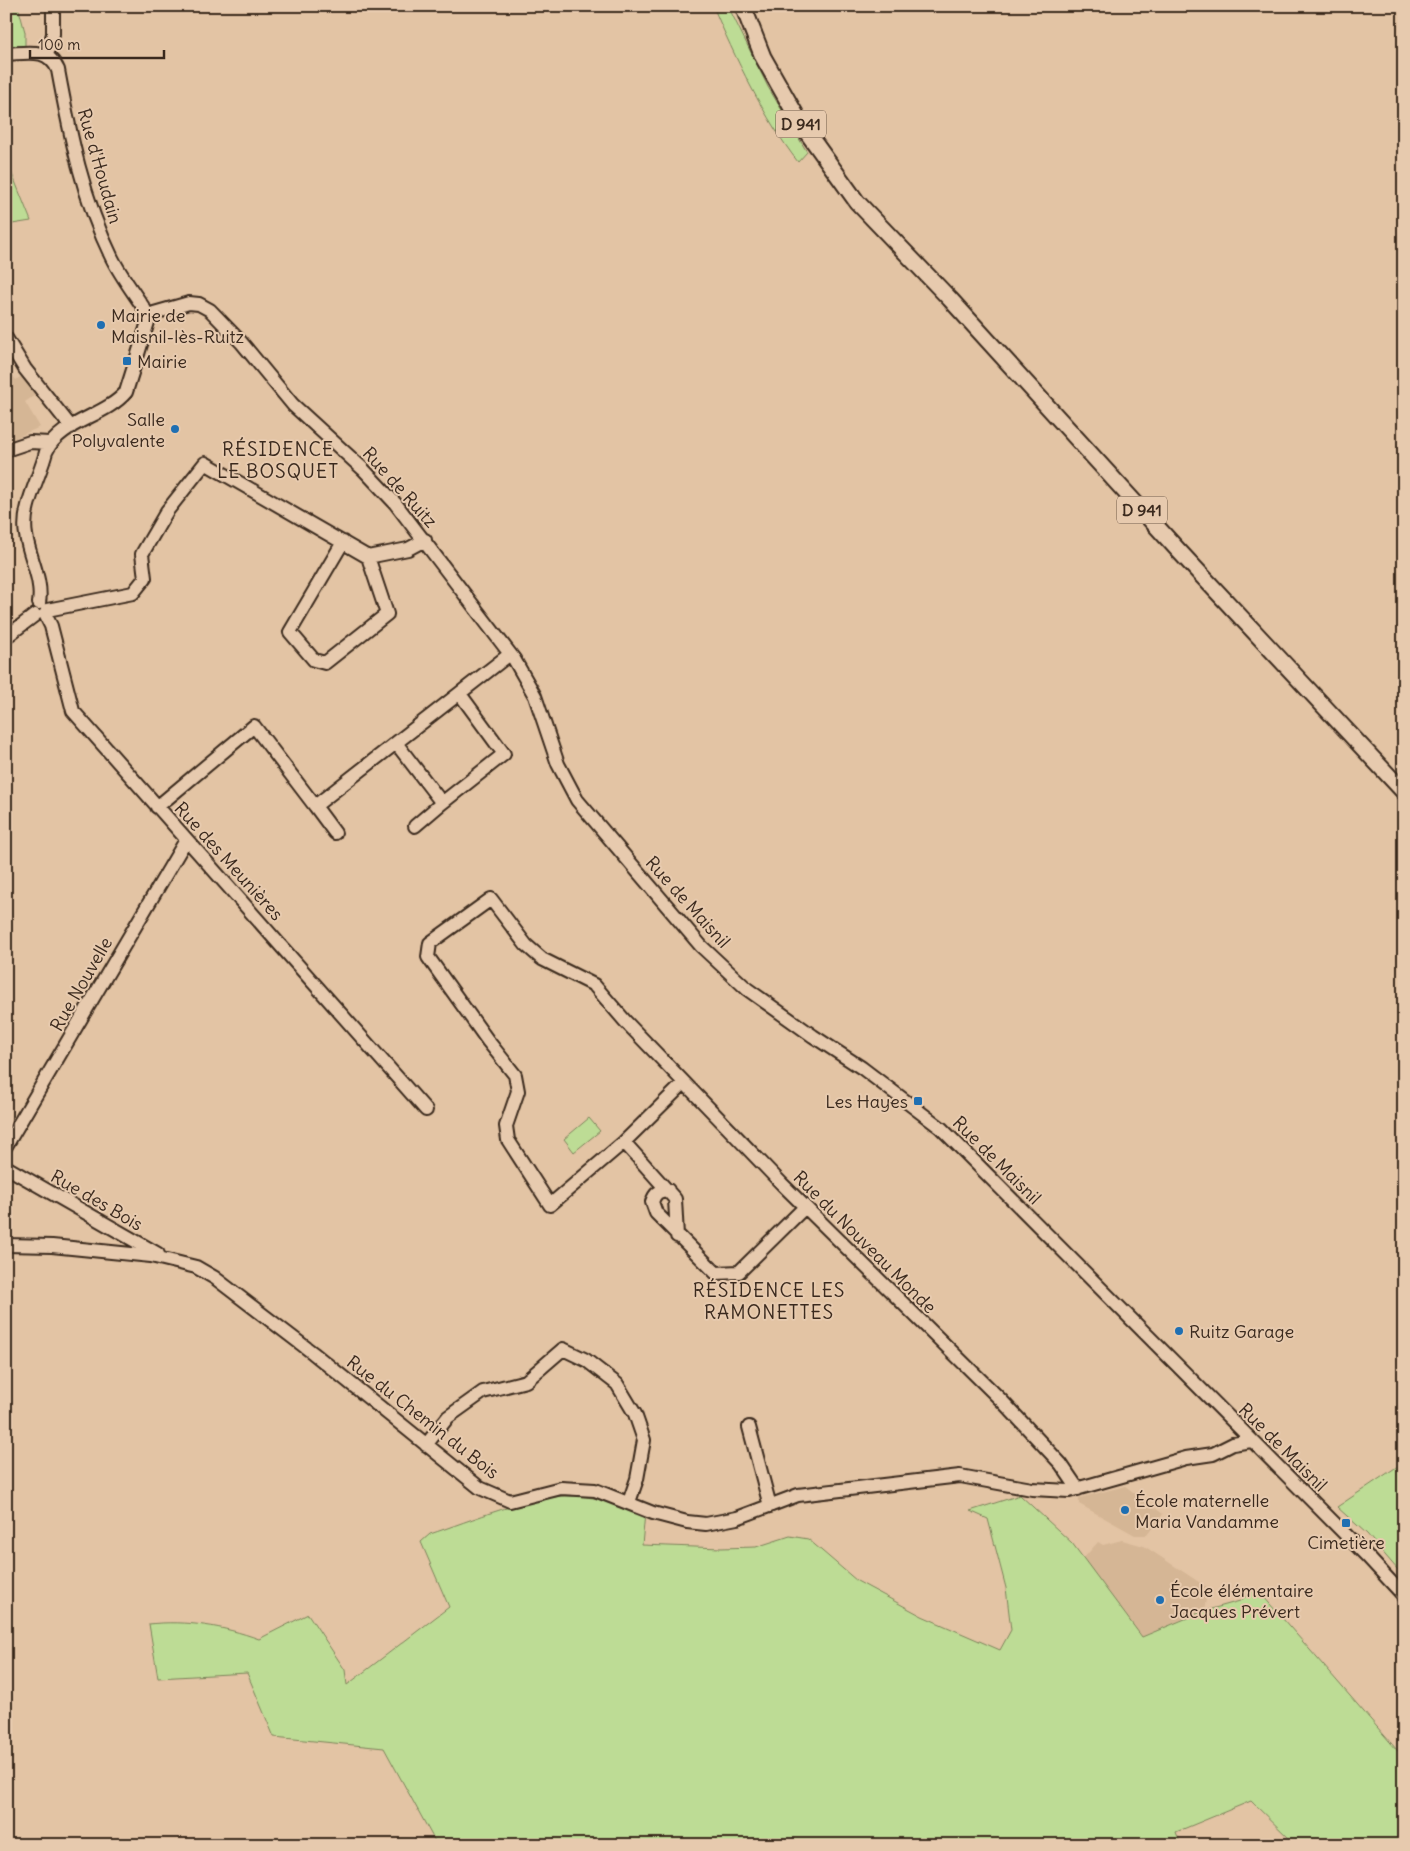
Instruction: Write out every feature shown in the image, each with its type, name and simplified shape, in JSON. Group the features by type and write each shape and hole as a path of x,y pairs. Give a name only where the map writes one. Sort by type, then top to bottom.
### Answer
{"main road":[{"name":"D 941","path":"742,6 762,57 801,124 857,202 950,299 1178,550 1404,792"}],"street":[{"path":"6,54 37,52 47,55 52,34 53,6"},
{"name":"Rue d'Houdain","path":"47,55 54,62 58,70 70,134 92,211 112,258 149,315"},
{"name":"Rue de Ruitz","path":"149,315 189,302 199,304 210,310 241,342 292,405 363,469 395,503 510,654 535,696 558,764"},
{"path":"42,610 38,579 25,534 26,521 50,443 71,427 118,400 126,392 149,315"},
{"path":"6,338 25,369 71,427"},
{"path":"6,450 30,442 50,443"},
{"path":"6,637 42,610 133,593 146,578 142,554 167,511 205,462 368,557 408,549 425,540"},
{"path":"342,542 290,632 314,660 325,663 387,614 368,557"},
{"name":"Rue des Meunières","path":"42,610 51,626 73,711 426,1110"},
{"path":"315,806 510,654"},
{"path":"415,826 504,754 460,694"},
{"path":"157,807 254,726 335,833"},
{"path":"396,743 442,803"},
{"name":"Rue de Maisnil","path":"558,764 577,800 701,946 747,989 862,1068 941,1128 1404,1596"},
{"name":"Rue Nouvelle","path":"6,1146 186,840"},
{"name":"Rue du Nouveau Monde","path":"624,1142 550,1206 508,1140 506,1126 518,1091 515,1075 477,1027 456,993 428,957 430,943 491,899 526,945 542,959 594,985 625,1021 805,1207 1002,1402 1061,1464 1078,1489"},
{"path":"677,1236 675,1199 624,1142 684,1083"},
{"name":"Rue des Bois","path":"6,1167 137,1244 171,1260"},
{"path":"668,1190 660,1191 654,1195 652,1202 656,1213 716,1273 740,1272 805,1207"},
{"name":"Rue du Chemin du Bois","path":"6,1245 52,1246 171,1260 196,1267 215,1278 313,1353 480,1488 510,1501 561,1488 595,1490 630,1502 653,1513 687,1522 706,1524 737,1518 798,1496 960,1476 1032,1489 1058,1491 1078,1489 1186,1458 1240,1451 1251,1441"},
{"path":"426,1445 448,1417 483,1392 526,1381 562,1349 586,1360 617,1384 635,1414 644,1440 637,1479 630,1502"},
{"path":"749,1427 770,1506"}],"shaded area":[{"path":"6,365 16,380 24,374 41,391 25,402 40,427 8,441 6,439"},
{"name":"École maternelle Maria Vandamme","path":"1125,1486 1163,1514 1147,1535 1135,1535 1079,1504 1079,1498"},
{"name":"École élémentaire Jacques Prévert","path":"1122,1540 1144,1546 1208,1588 1204,1611 1142,1637 1083,1559 1098,1542 1103,1545"}],"green space":[{"path":"6,6 18,6 25,32 25,47 6,49"},
{"path":"713,6 728,6 768,87 807,152 798,162 774,127 751,87"},
{"path":"6,159 31,221 6,225"},
{"path":"589,1118 600,1131 574,1152 564,1139"},
{"path":"1404,1462 1404,1577 1367,1534 1337,1507"},
{"path":"1020,1495 1072,1543 1142,1637 1204,1611 1240,1601 1256,1588 1404,1758 1404,1845 1296,1845 1251,1801 1176,1832 1181,1845 437,1845 384,1748 274,1737 247,1673 158,1678 149,1624 177,1623 204,1625 218,1627 259,1639 308,1614 345,1670 347,1685 449,1607 421,1542 430,1534 521,1504 540,1499 574,1496 619,1504 645,1513 642,1545 721,1548 756,1547 790,1536 808,1539 857,1581 922,1616 1000,1650 1011,1630 1006,1588 988,1519 970,1511"}],"place":[{"name":"Mairie de Maisnil-lès-Ruitz","path":"101,325"},
{"name":"Mairie","path":"127,361"},
{"name":"Salle Polyvalente","path":"175,429"},
{"name":"Les Hayes","path":"918,1101"},
{"name":"Ruitz Garage","path":"1179,1331"},
{"name":"École maternelle Maria Vandamme","path":"1125,1510"},
{"name":"Cimetière","path":"1346,1523"},
{"name":"École élémentaire Jacques Prévert","path":"1160,1600"}],"district":[{"name":"RÉSIDENCE LE BOSQUET","path":"278,460"},
{"name":"RÉSIDENCE LES RAMONETTES","path":"769,1301"}]}
